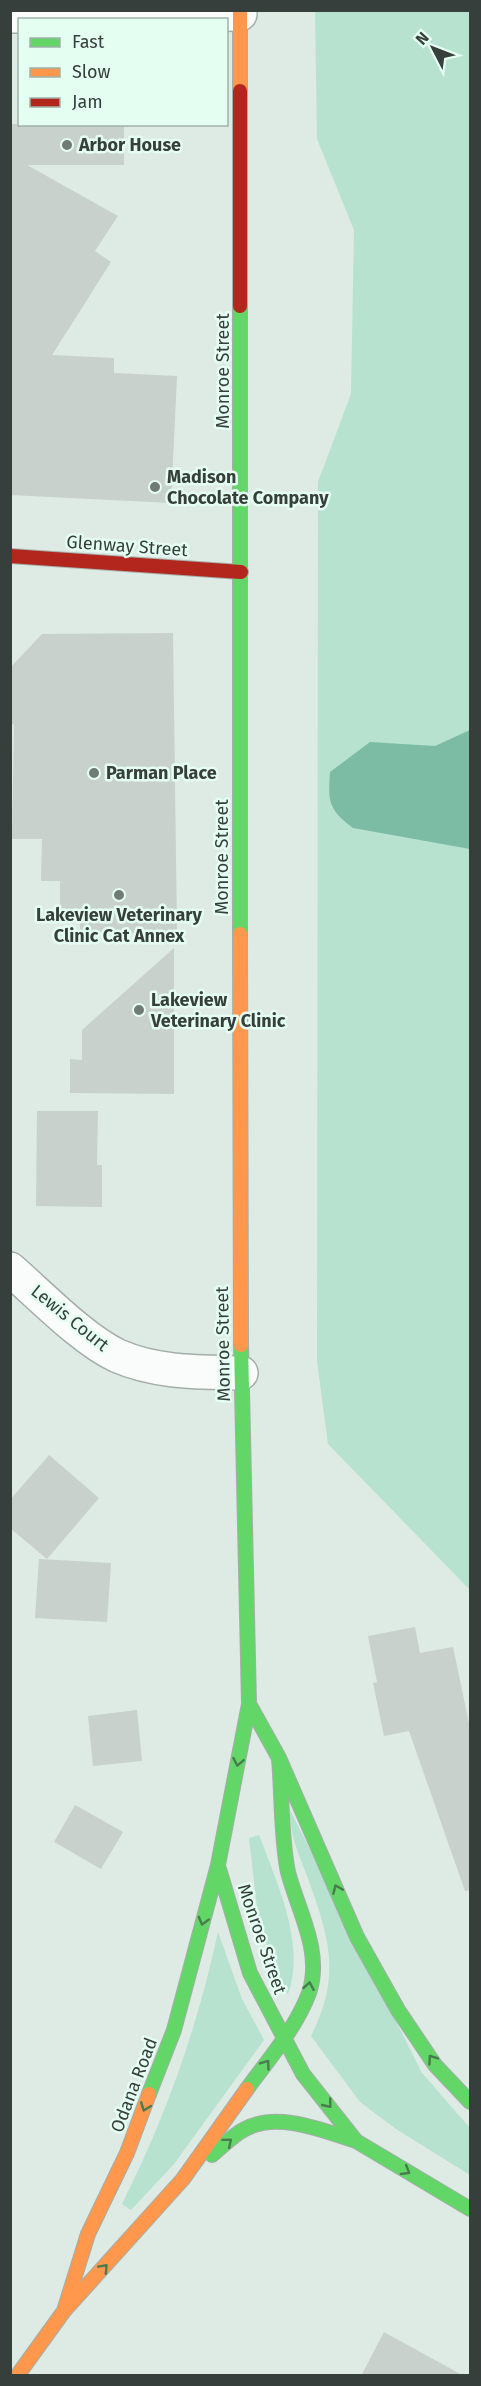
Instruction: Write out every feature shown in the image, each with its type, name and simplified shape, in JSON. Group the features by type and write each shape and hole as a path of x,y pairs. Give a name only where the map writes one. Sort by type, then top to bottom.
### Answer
{"main road":[{"name":"Monroe Street","path":"240,13 241,1373 249,1704 218,1865 250,1973 284,2038"},
{"name":"Glenway Street","path":"10,556 241,572"},
{"name":"Monroe Street","path":"249,1704 279,1758 357,1937 398,2010 435,2065 471,2102"},
{"name":"Monroe Street","path":"279,1758 288,1871 309,1936 312,1962 309,1992 284,2038"},
{"name":"Odana Road","path":"64,2311 88,2235 127,2153 174,2030 218,1865"},
{"name":"Odana Road","path":"17,2376 64,2311 183,2179 284,2038"},
{"path":"284,2038 303,2074 356,2141"},
{"path":"183,2179 237,2134 258,2124 293,2124 356,2141 471,2209"}],"street":[{"path":"10,16 240,13"},
{"name":"Lewis Court","path":"10,1269 79,1328 118,1355 151,1366 184,1371 241,1373"}],"shaded area":[{"path":"315,11 470,11 470,1590 328,1444 317,1361 318,482 351,394 354,230 317,139"},
{"path":"470,730 470,849 353,828 334,810 329,791 330,772 370,742 435,746"},
{"path":"290,1810 422,2073 470,2128 470,2175 396,2129 360,2102 311,2036 327,1993 329,1956 315,1898 293,1836"},
{"path":"259,1835 281,1893 291,1934 294,1955 293,1975 288,1994 281,1989 258,1917 249,1838"},
{"path":"218,1932 242,1999 264,2040 174,2164 131,2210 122,2204 153,2138 179,2071 210,1968"}],"building":[{"path":"10,124 18,124 18,126 124,126 124,165 27,165 118,216 95,251 111,262 52,355 114,358 114,373 177,376 171,503 10,495"},
{"name":"Parman Place","path":"173,633 177,933 80,933 80,910 60,909 60,881 41,881 42,839 12,839 14,725 10,723 10,668 42,634"},
{"path":"174,948 174,1094 70,1093 70,1059 82,1060 82,1030"},
{"path":"37,1111 98,1111 97,1165 102,1165 102,1207 36,1206"},
{"path":"49,1455 99,1498 47,1559 10,1528 10,1500"},
{"path":"39,1559 111,1563 107,1622 35,1618"},
{"path":"415,1627 420,1653 453,1647 471,1733 471,1890 465,1891 409,1731 384,1736 373,1683 377,1682 368,1636"},
{"path":"137,1710 142,1761 93,1766 88,1716"},
{"path":"75,1805 123,1832 101,1869 54,1842"},
{"path":"384,2332 464,2376 361,2376"}],"traffic: fast":[{"path":"240,306 240,934"},
{"path":"149,2094 174,2030 218,1865 249,1704 241,1345"},
{"path":"249,1704 279,1758 357,1937 398,2010 435,2065 470,2102"},
{"path":"247,2089 297,2019 313,1978 308,1932 288,1872 279,1758"},
{"path":"219,1869 250,1973 303,2074 356,2141 470,2209"},
{"path":"212,2155 245,2129 272,2122 301,2124 356,2141"}],"traffic: slow":[{"path":"240,10 240,91"},
{"path":"240,934 241,1345"},
{"path":"17,2376 64,2311 183,2179 247,2089"},
{"path":"64,2311 88,2234 127,2153 149,2094"}],"traffic: jam":[{"path":"240,91 240,306"},
{"path":"10,556 241,572"}],"place":[{"name":"Arbor House","path":"67,145"},
{"name":"Madison Chocolate Company","path":"155,487"},
{"name":"Parman Place","path":"94,773"},
{"name":"Lakeview Veterinary Clinic Cat Annex","path":"119,895"},
{"name":"Lakeview Veterinary Clinic","path":"139,1010"}]}
